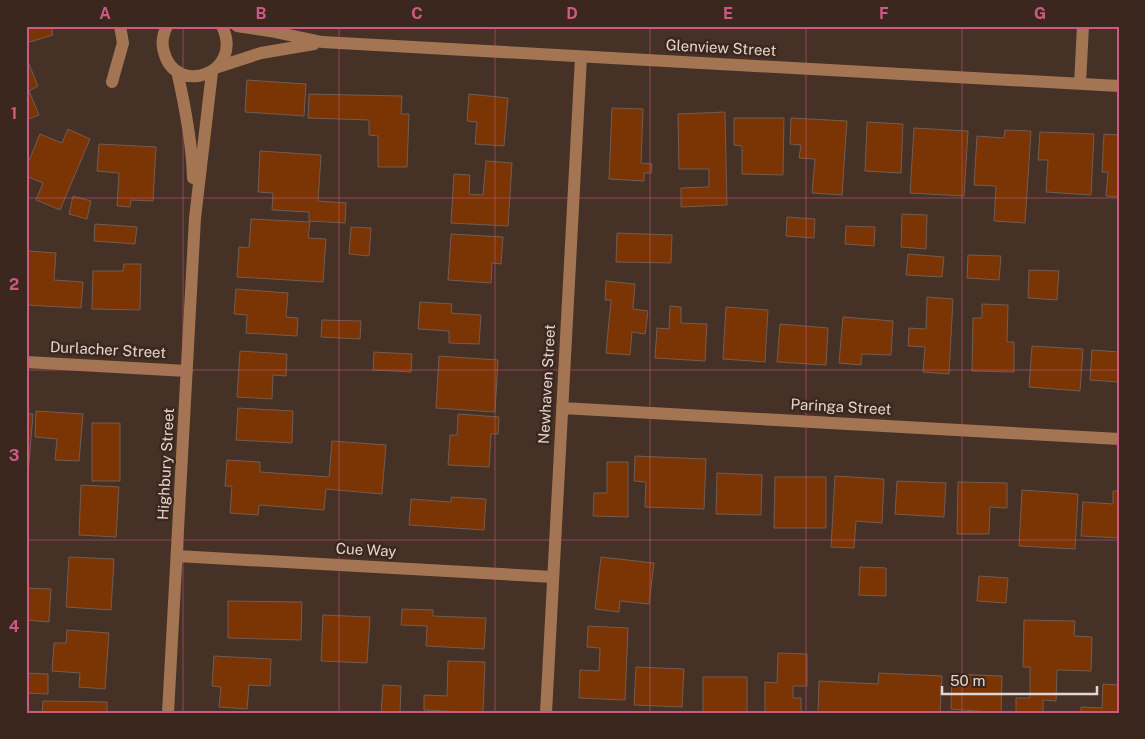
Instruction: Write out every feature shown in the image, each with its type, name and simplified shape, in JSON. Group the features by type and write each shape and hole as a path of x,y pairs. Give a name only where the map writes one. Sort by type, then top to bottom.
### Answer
{"street":[{"path":"112,82 123,43 120,26"},
{"path":"167,26 162,47 170,65 177,71"},
{"name":"Highbury Street","path":"168,713 195,218 215,69 227,51 228,42 222,26"},
{"name":"Glenview Street","path":"237,26 322,42 1119,86"},
{"path":"1080,84 1083,26"},
{"name":"Glenview Street","path":"177,71 185,75 194,76 261,53 322,42"},
{"name":"Newhaven Street","path":"546,713 581,57"},
{"name":"Highbury Street","path":"177,71 192,154 195,218"},
{"name":"Durlacher Street","path":"26,362 187,371"},
{"name":"Paringa Street","path":"562,408 1119,438"},
{"name":"Cue Way","path":"177,556 553,577"}],"building":[{"path":"26,26 51,26 53,35 26,43"},
{"path":"29,64 38,86 29,91 39,115 26,120 26,65"},
{"path":"247,80 306,84 304,116 245,112"},
{"path":"309,94 402,96 401,114 409,114 407,167 378,167 378,136 369,135 369,120 308,118"},
{"path":"469,94 508,98 504,146 475,144 477,122 467,121"},
{"path":"612,108 643,109 641,163 652,164 651,173 644,173 644,181 609,179"},
{"path":"725,112 727,205 681,207 681,188 709,187 709,169 679,169 678,114"},
{"path":"734,118 784,118 783,175 742,174 742,146 734,145"},
{"path":"791,118 847,121 842,195 812,193 815,159 799,158 801,145 790,144"},
{"path":"867,122 903,124 901,173 865,171"},
{"path":"914,128 968,131 964,196 910,193"},
{"path":"68,129 90,139 60,210 36,200 43,183 26,176 26,168 40,134 62,143"},
{"path":"1005,130 1031,131 1025,223 994,221 996,186 974,185 977,136 1004,138"},
{"path":"1040,132 1094,134 1091,195 1046,192 1048,160 1038,160"},
{"path":"1104,134 1119,135 1119,197 1106,196 1108,172 1102,172"},
{"path":"99,144 156,147 153,201 131,200 130,207 117,206 119,173 97,171"},
{"path":"260,151 321,155 318,201 346,203 345,223 309,221 309,212 272,210 273,193 258,192"},
{"path":"486,161 512,163 508,226 451,223 454,174 470,175 469,194 483,195"},
{"path":"73,196 91,201 87,219 69,214"},
{"path":"902,214 927,215 926,249 901,247"},
{"path":"787,217 815,219 814,238 786,236"},
{"path":"251,219 310,222 308,238 326,239 323,282 237,277 239,247 249,248"},
{"path":"95,224 137,227 135,244 94,241"},
{"path":"846,226 875,227 874,246 845,244"},
{"path":"351,227 371,228 369,256 349,254"},
{"path":"617,233 672,235 671,263 616,262"},
{"path":"451,234 503,237 501,264 492,263 491,283 448,280"},
{"path":"28,251 56,253 54,280 83,282 81,308 26,305"},
{"path":"908,254 944,257 942,277 906,275"},
{"path":"968,255 1001,256 999,280 967,278"},
{"path":"124,264 141,264 140,310 92,309 93,271 123,271"},
{"path":"1029,270 1059,271 1057,300 1028,298"},
{"path":"606,281 635,284 633,309 648,311 645,334 632,332 630,355 606,353 611,300 605,300"},
{"path":"236,289 288,293 286,317 298,318 297,336 246,333 247,315 234,314"},
{"path":"927,297 953,299 949,374 923,372 925,347 908,346 909,328 926,329"},
{"path":"420,302 452,304 451,313 481,315 479,344 449,343 449,331 418,329"},
{"path":"982,304 1008,305 1007,342 1014,342 1014,372 972,371 973,318 982,318"},
{"path":"670,306 681,307 681,323 707,324 705,361 655,358 657,328 669,329"},
{"path":"726,307 768,310 765,362 723,359"},
{"path":"843,317 893,321 891,355 862,354 861,365 839,363"},
{"path":"322,320 361,321 360,339 321,337"},
{"path":"780,324 828,328 826,365 777,362"},
{"path":"1032,346 1083,349 1080,391 1029,387"},
{"path":"1092,350 1119,352 1119,382 1090,380"},
{"path":"240,351 287,354 286,376 273,375 272,399 237,397"},
{"path":"374,352 412,354 411,372 373,370"},
{"path":"439,356 498,360 495,412 436,408"},
{"path":"238,408 293,411 292,443 236,440"},
{"path":"36,411 83,414 79,461 55,460 57,439 35,437"},
{"path":"26,414 33,414 28,475 26,475"},
{"path":"458,414 499,417 498,434 491,434 489,467 448,465 450,435 457,435"},
{"path":"92,423 120,423 120,481 92,481"},
{"path":"332,441 386,445 382,494 326,489 324,510 259,505 258,515 230,513 232,486 225,486 227,460 260,462 260,472 329,477"},
{"path":"635,456 706,459 704,509 645,507 646,482 634,481"},
{"path":"607,462 628,462 628,517 593,516 594,493 607,493"},
{"path":"717,473 762,475 761,515 716,514"},
{"path":"835,476 884,479 882,523 856,521 854,548 831,547"},
{"path":"775,477 826,477 826,528 774,528"},
{"path":"897,481 946,483 944,517 895,514"},
{"path":"958,482 1007,483 1007,508 990,507 989,534 957,534"},
{"path":"81,485 119,487 116,537 79,535"},
{"path":"1022,490 1078,494 1075,549 1019,546"},
{"path":"1113,491 1119,491 1119,538 1081,536 1083,502 1113,504"},
{"path":"451,497 486,499 484,530 409,525 411,499 451,502"},
{"path":"69,557 114,559 111,610 66,607"},
{"path":"601,557 654,563 649,604 620,601 619,612 595,609"},
{"path":"860,567 886,568 886,596 859,595"},
{"path":"979,576 1008,578 1006,603 977,601"},
{"path":"26,588 51,589 49,622 26,620"},
{"path":"228,601 302,602 301,640 228,638"},
{"path":"402,609 433,610 433,616 486,618 484,649 426,646 427,626 401,625"},
{"path":"323,615 370,617 367,663 321,661"},
{"path":"1024,620 1075,621 1074,636 1092,637 1091,671 1057,670 1056,701 1043,700 1043,713 1016,713 1016,698 1030,698 1030,667 1023,667"},
{"path":"588,626 628,628 625,700 579,698 580,670 599,671 600,648 587,647"},
{"path":"67,630 109,633 105,689 79,687 80,673 52,671 54,643 66,643"},
{"path":"778,653 807,654 807,686 793,686 793,698 801,698 801,713 765,713 765,682 777,683"},
{"path":"214,656 271,659 270,686 249,685 247,709 219,707 221,687 212,686"},
{"path":"448,661 485,662 483,713 424,710 424,695 447,696"},
{"path":"636,667 684,669 682,707 634,705"},
{"path":"26,673 48,674 48,694 26,693"},
{"path":"879,673 942,676 940,713 818,713 819,681 878,684"},
{"path":"952,674 1002,676 1001,713 951,709"},
{"path":"703,677 747,677 747,713 703,713"},
{"path":"1103,684 1119,685 1119,713 1081,713 1081,707 1102,708"},
{"path":"383,685 401,686 400,713 381,713"},
{"path":"43,701 107,702 107,713 42,713"}]}
